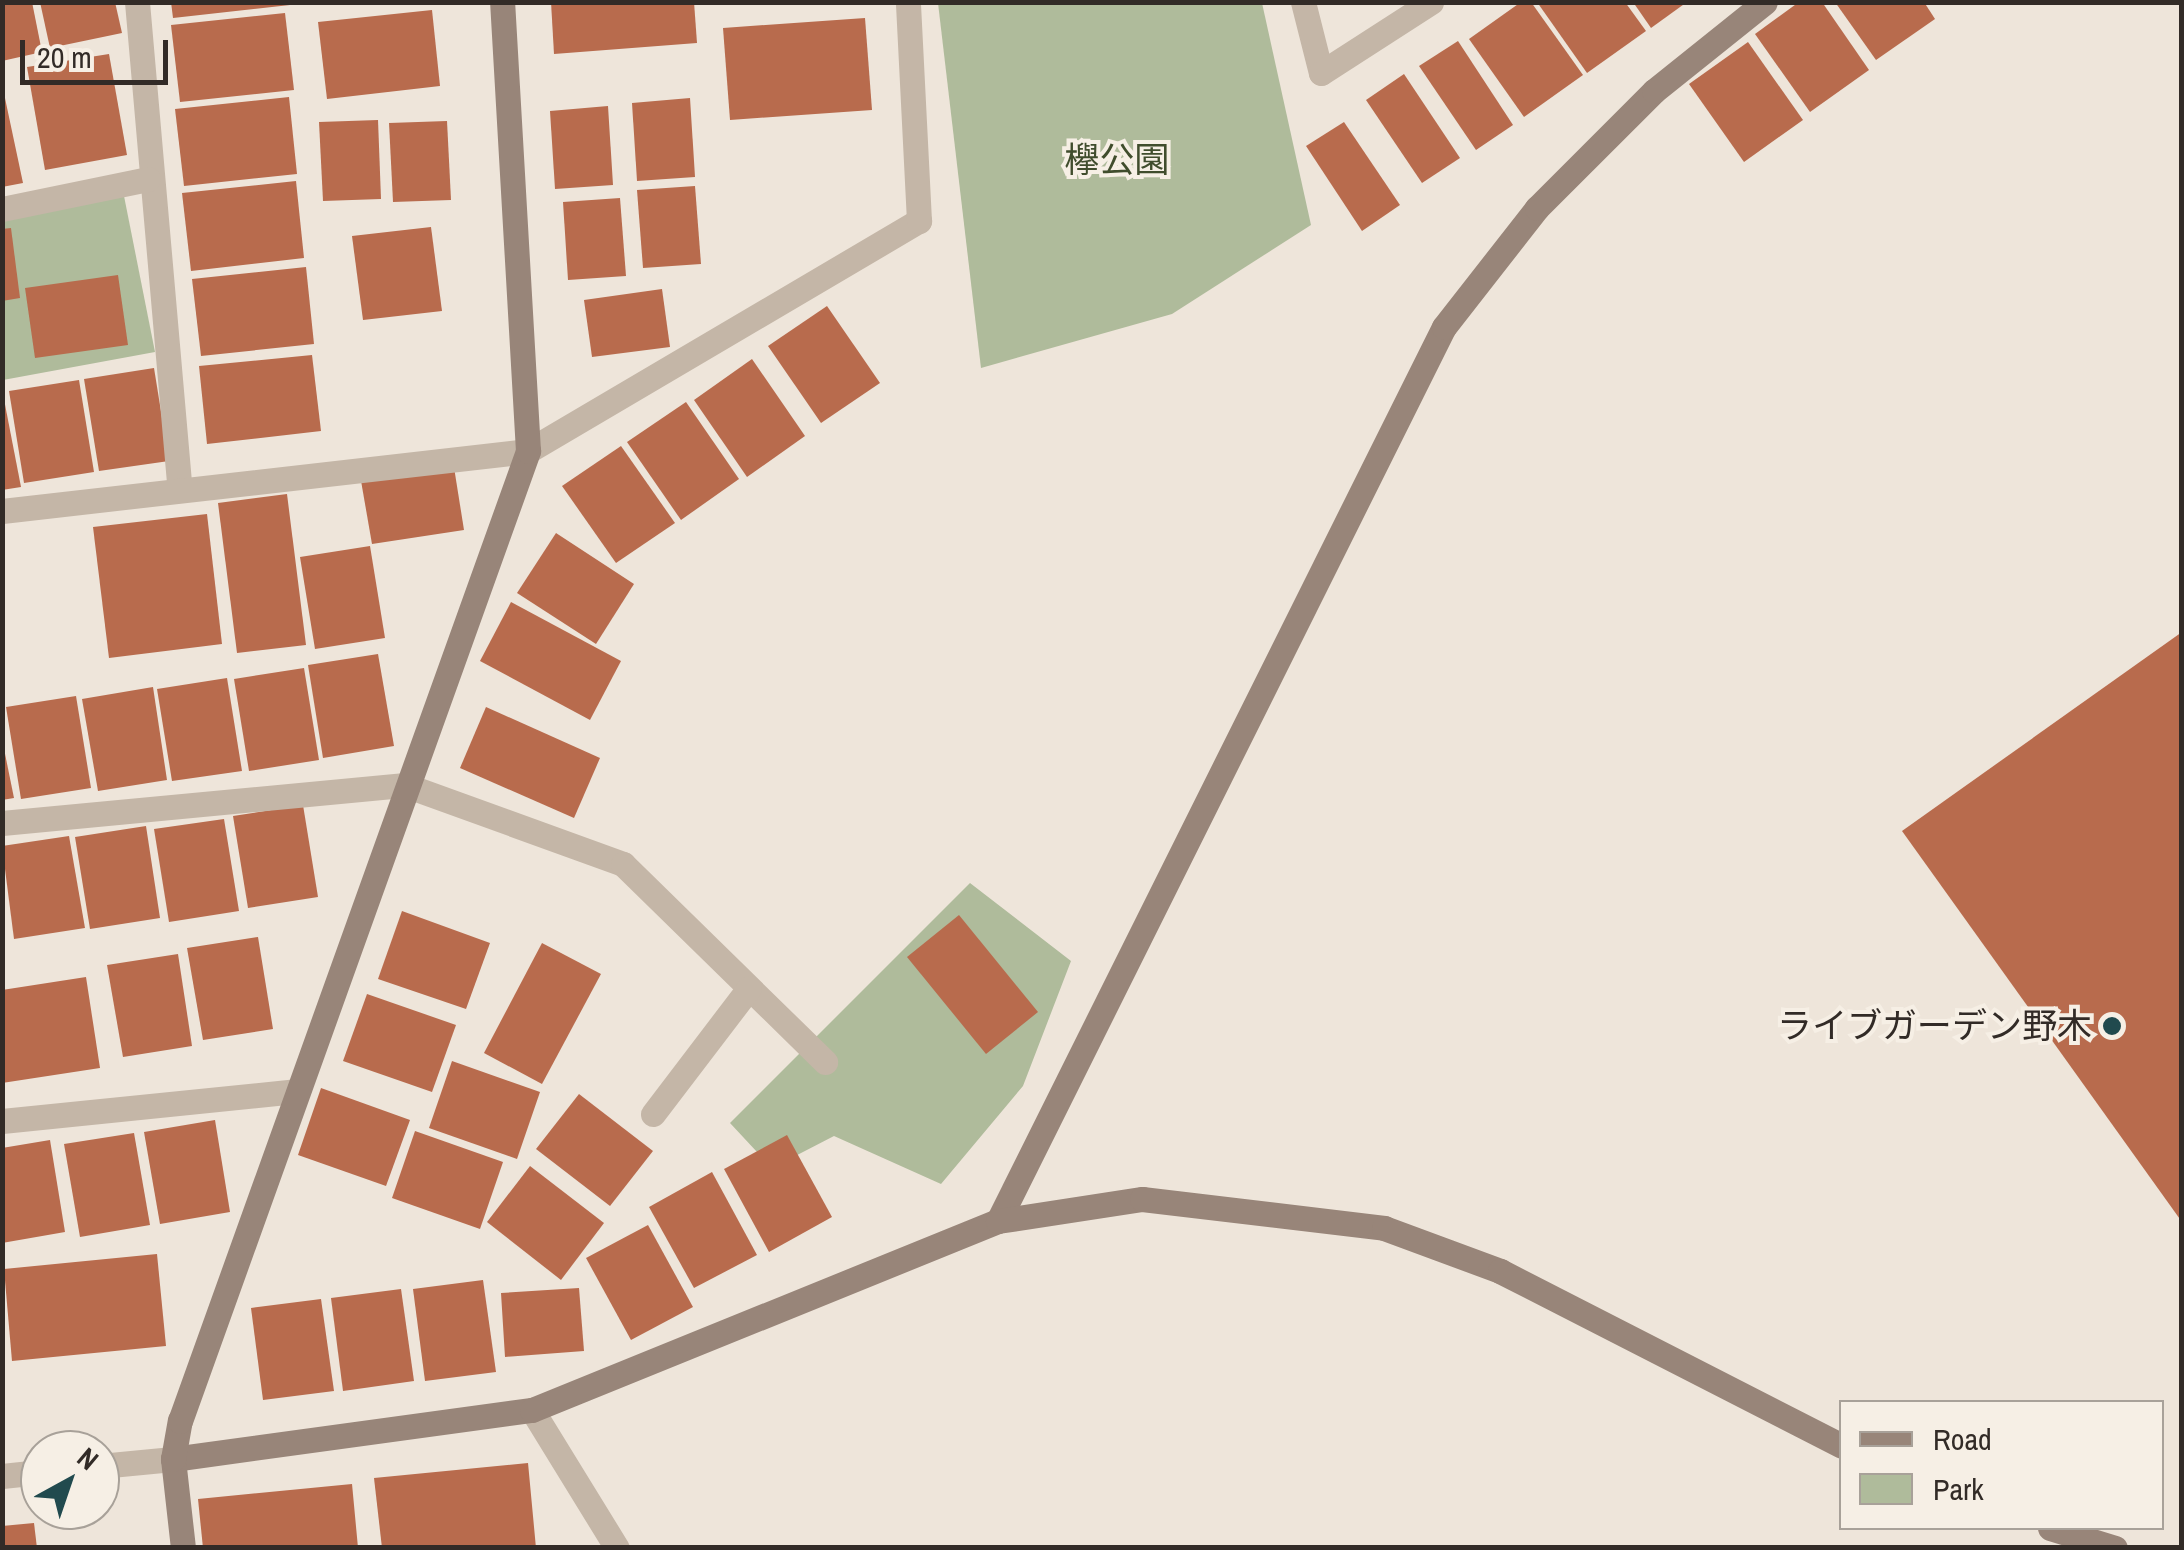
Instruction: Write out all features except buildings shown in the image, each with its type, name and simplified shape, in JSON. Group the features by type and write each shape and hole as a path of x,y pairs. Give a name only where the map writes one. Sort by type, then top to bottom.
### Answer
{"street":[{"path":"137,2 148,178 179,486"},
{"path":"183,1548 173,1459 295,1091 528,451 502,2"},
{"path":"2,511 179,486 528,451 919,221 908,2"},
{"path":"1303,2 1321,73 1431,2"},
{"path":"998,1221 1444,327 1550,195 1654,91 1764,2"},
{"path":"2,209 148,178"},
{"path":"2,823 405,785 623,864 825,1062"},
{"path":"653,1114 750,988"},
{"path":"2,1121 295,1091"},
{"path":"120,1464 532,1410 998,1221 1142,1199 1384,1228 1500,1271 1839,1444"},
{"path":"532,1410 617,1548"},
{"path":"2056,1530 2115,1548"}],"green space":[{"name":"欅公園","path":"938,3 1262,3 1311,225 1172,314 981,368"},
{"path":"124,196 155,352 3,380 3,218"},
{"path":"970,883 1071,961 1023,1086 941,1184 834,1136 772,1168 730,1123"}],"place":[{"name":"ライブガーデン野木","path":"2112,1026"}]}
